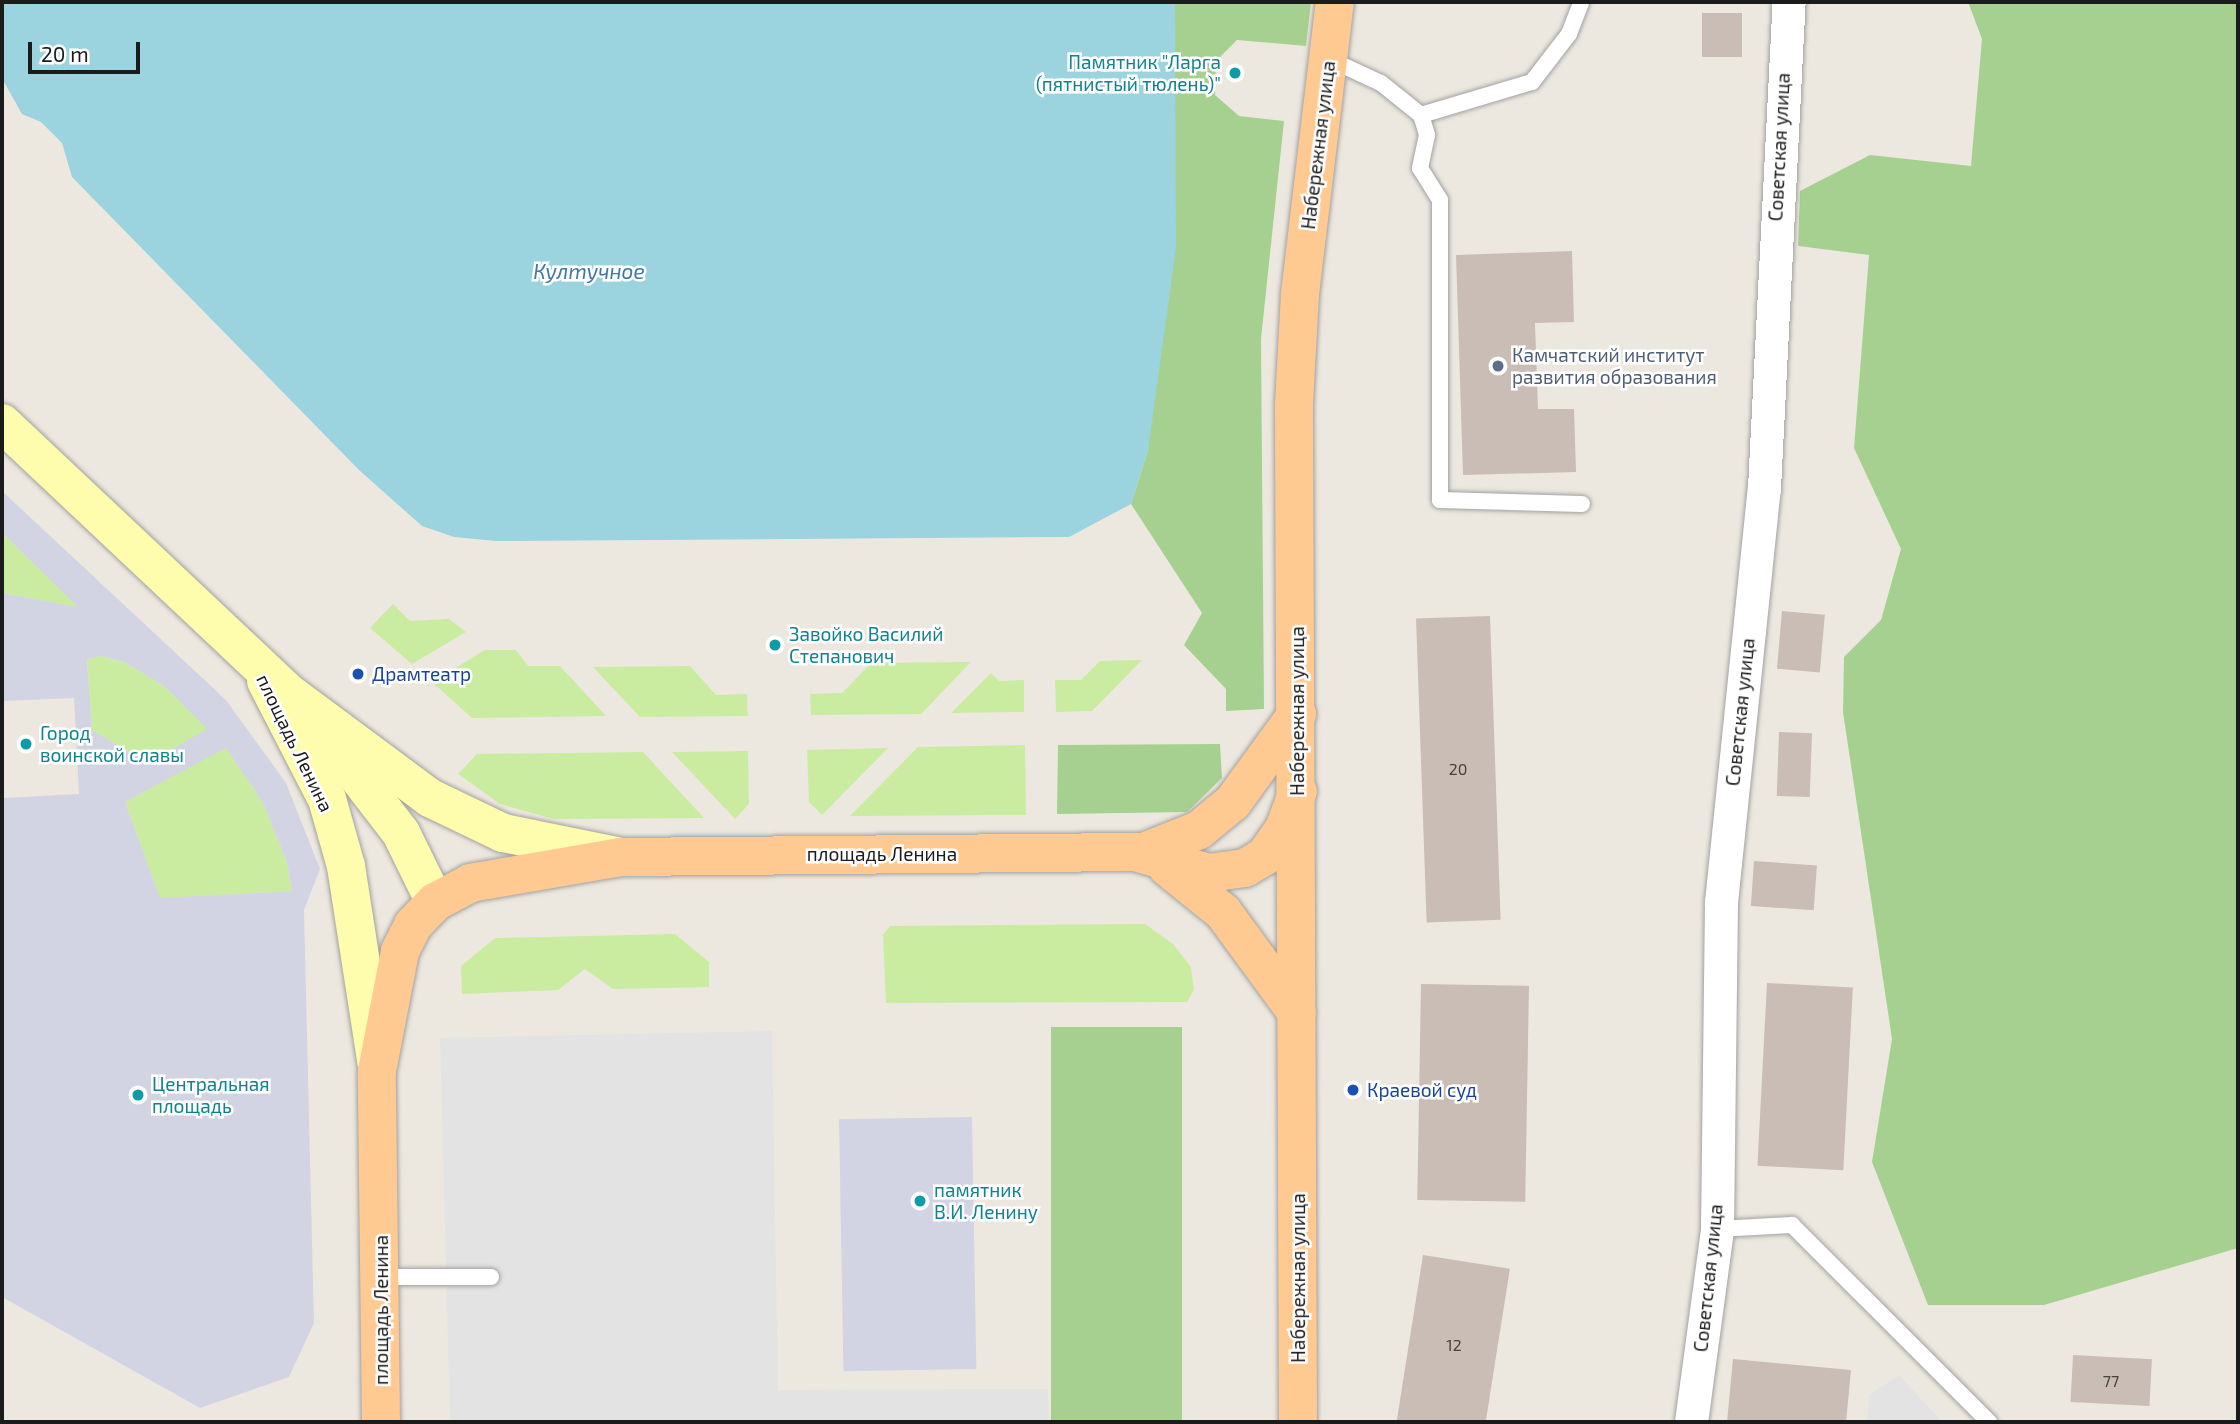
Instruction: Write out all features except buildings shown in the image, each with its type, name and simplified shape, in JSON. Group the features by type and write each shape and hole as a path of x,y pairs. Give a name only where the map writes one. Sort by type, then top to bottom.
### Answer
{"main road":[{"name":"Набережная улица","path":"1298,1422 1298,792 1294,404 1300,294 1335,2"},
{"name":"площадь Ленина","path":"2,423 290,694 442,804 503,833 621,857"},
{"name":"площадь Ленина","path":"257,664 327,799 346,866 377,1071 381,1422"},
{"name":"площадь Ленина","path":"290,694 378,797 435,902"},
{"path":"1144,852 1199,830 1233,802 1297,714"},
{"path":"1144,852 1209,873 1245,868 1265,856 1278,838 1298,792"},
{"path":"1144,852 1223,912 1297,1013"},
{"name":"площадь Ленина","path":"377,1071 400,951 413,925 435,902 470,883 621,857 1144,852"}],"street":[{"name":"Советская улица","path":"1691,1422 1717,1229 1721,902 1764,488 1789,2"}],"lane":[{"path":"1420,115 1532,82 1569,34 1581,2"},
{"path":"1328,59 1381,83 1420,115 1427,135 1420,168 1440,200 1440,500 1582,504"},
{"path":"1717,1229 1792,1225 1989,1422"},
{"path":"381,1277 491,1277"}],"green space":[{"path":"1175,2 1311,2 1306,46 1237,40 1216,61 1215,95 1239,116 1284,121 1261,339 1264,709 1226,711 1226,689 1184,645 1202,613 1131,504 1148,450"},
{"path":"1968,2 2238,2 2238,1248 2044,1305 1928,1305 1872,1162 1892,1039 1843,712 1844,657 1881,620 1901,549 1854,448 1869,255 1798,246 1800,191 1870,155 1971,166 1982,39"},
{"path":"2,533 80,608 2,593"},
{"path":"393,604 410,621 449,619 466,632 412,664 370,628"},
{"path":"485,650 516,650 528,666 560,666 606,716 472,718 432,682"},
{"path":"101,656 124,662 164,686 208,729 148,763 92,730 87,658"},
{"path":"1142,660 1092,711 1056,712 1055,680 1081,680 1100,661"},
{"path":"971,662 921,714 811,715 810,694 842,693 871,663"},
{"path":"690,666 716,695 747,694 748,716 640,717 593,667"},
{"path":"991,673 999,681 1024,680 1024,712 951,713"},
{"path":"1220,744 1222,778 1187,812 1057,814 1058,745"},
{"path":"1025,745 1026,815 850,816 918,747"},
{"path":"226,747 263,803 287,863 292,891 160,899 125,802"},
{"path":"888,748 822,815 809,802 807,750"},
{"path":"748,751 749,804 735,819 672,752"},
{"path":"643,752 704,818 554,819 500,804 458,774 477,754"},
{"path":"1145,924 1173,944 1191,967 1194,990 1187,1002 886,1003 883,935 890,926"},
{"path":"675,934 709,962 709,987 613,989 585,969 558,990 462,994 461,966 495,938"},
{"path":"1051,1027 1182,1027 1182,1422 1051,1422"}],"shaded area":[{"name":"Центральная площадь","path":"2,491 226,700 286,783 320,869 304,910 314,1323 289,1377 200,1408 2,1297 2,798 79,794 74,698 2,701 2,593 78,607 2,533","holes":["101,656 124,662 164,686 207,729 148,763 92,730 87,659","226,748 263,803 287,863 292,891 160,898 125,802"]},
{"path":"772,1031 778,1390 1048,1389 1049,1422 450,1422 440,1038"},
{"path":"972,1117 976,1369 843,1371 839,1119"},
{"path":"1899,1375 1942,1422 1867,1422 1869,1395"}],"water":[{"name":"Култучное","path":"2,2 1175,2 1176,248 1148,450 1131,504 1069,537 496,541 454,537 422,526 359,470 72,177 62,143 41,122 22,114 4,82"}],"place":[{"name":"Памятник \"Ларга (пятнистый тюлень)\"","path":"1235,73"},
{"name":"Камчатский институт развития образования","path":"1498,366"},
{"name":"Завойко Василий Степанович","path":"775,645"},
{"name":"Драмтеатр","path":"358,674"},
{"name":"Город воинской славы","path":"26,744"},
{"name":"Краевой суд","path":"1353,1090"},
{"name":"Центральная площадь","path":"138,1095"},
{"name":"памятник В.И. Ленину","path":"920,1201"}]}
